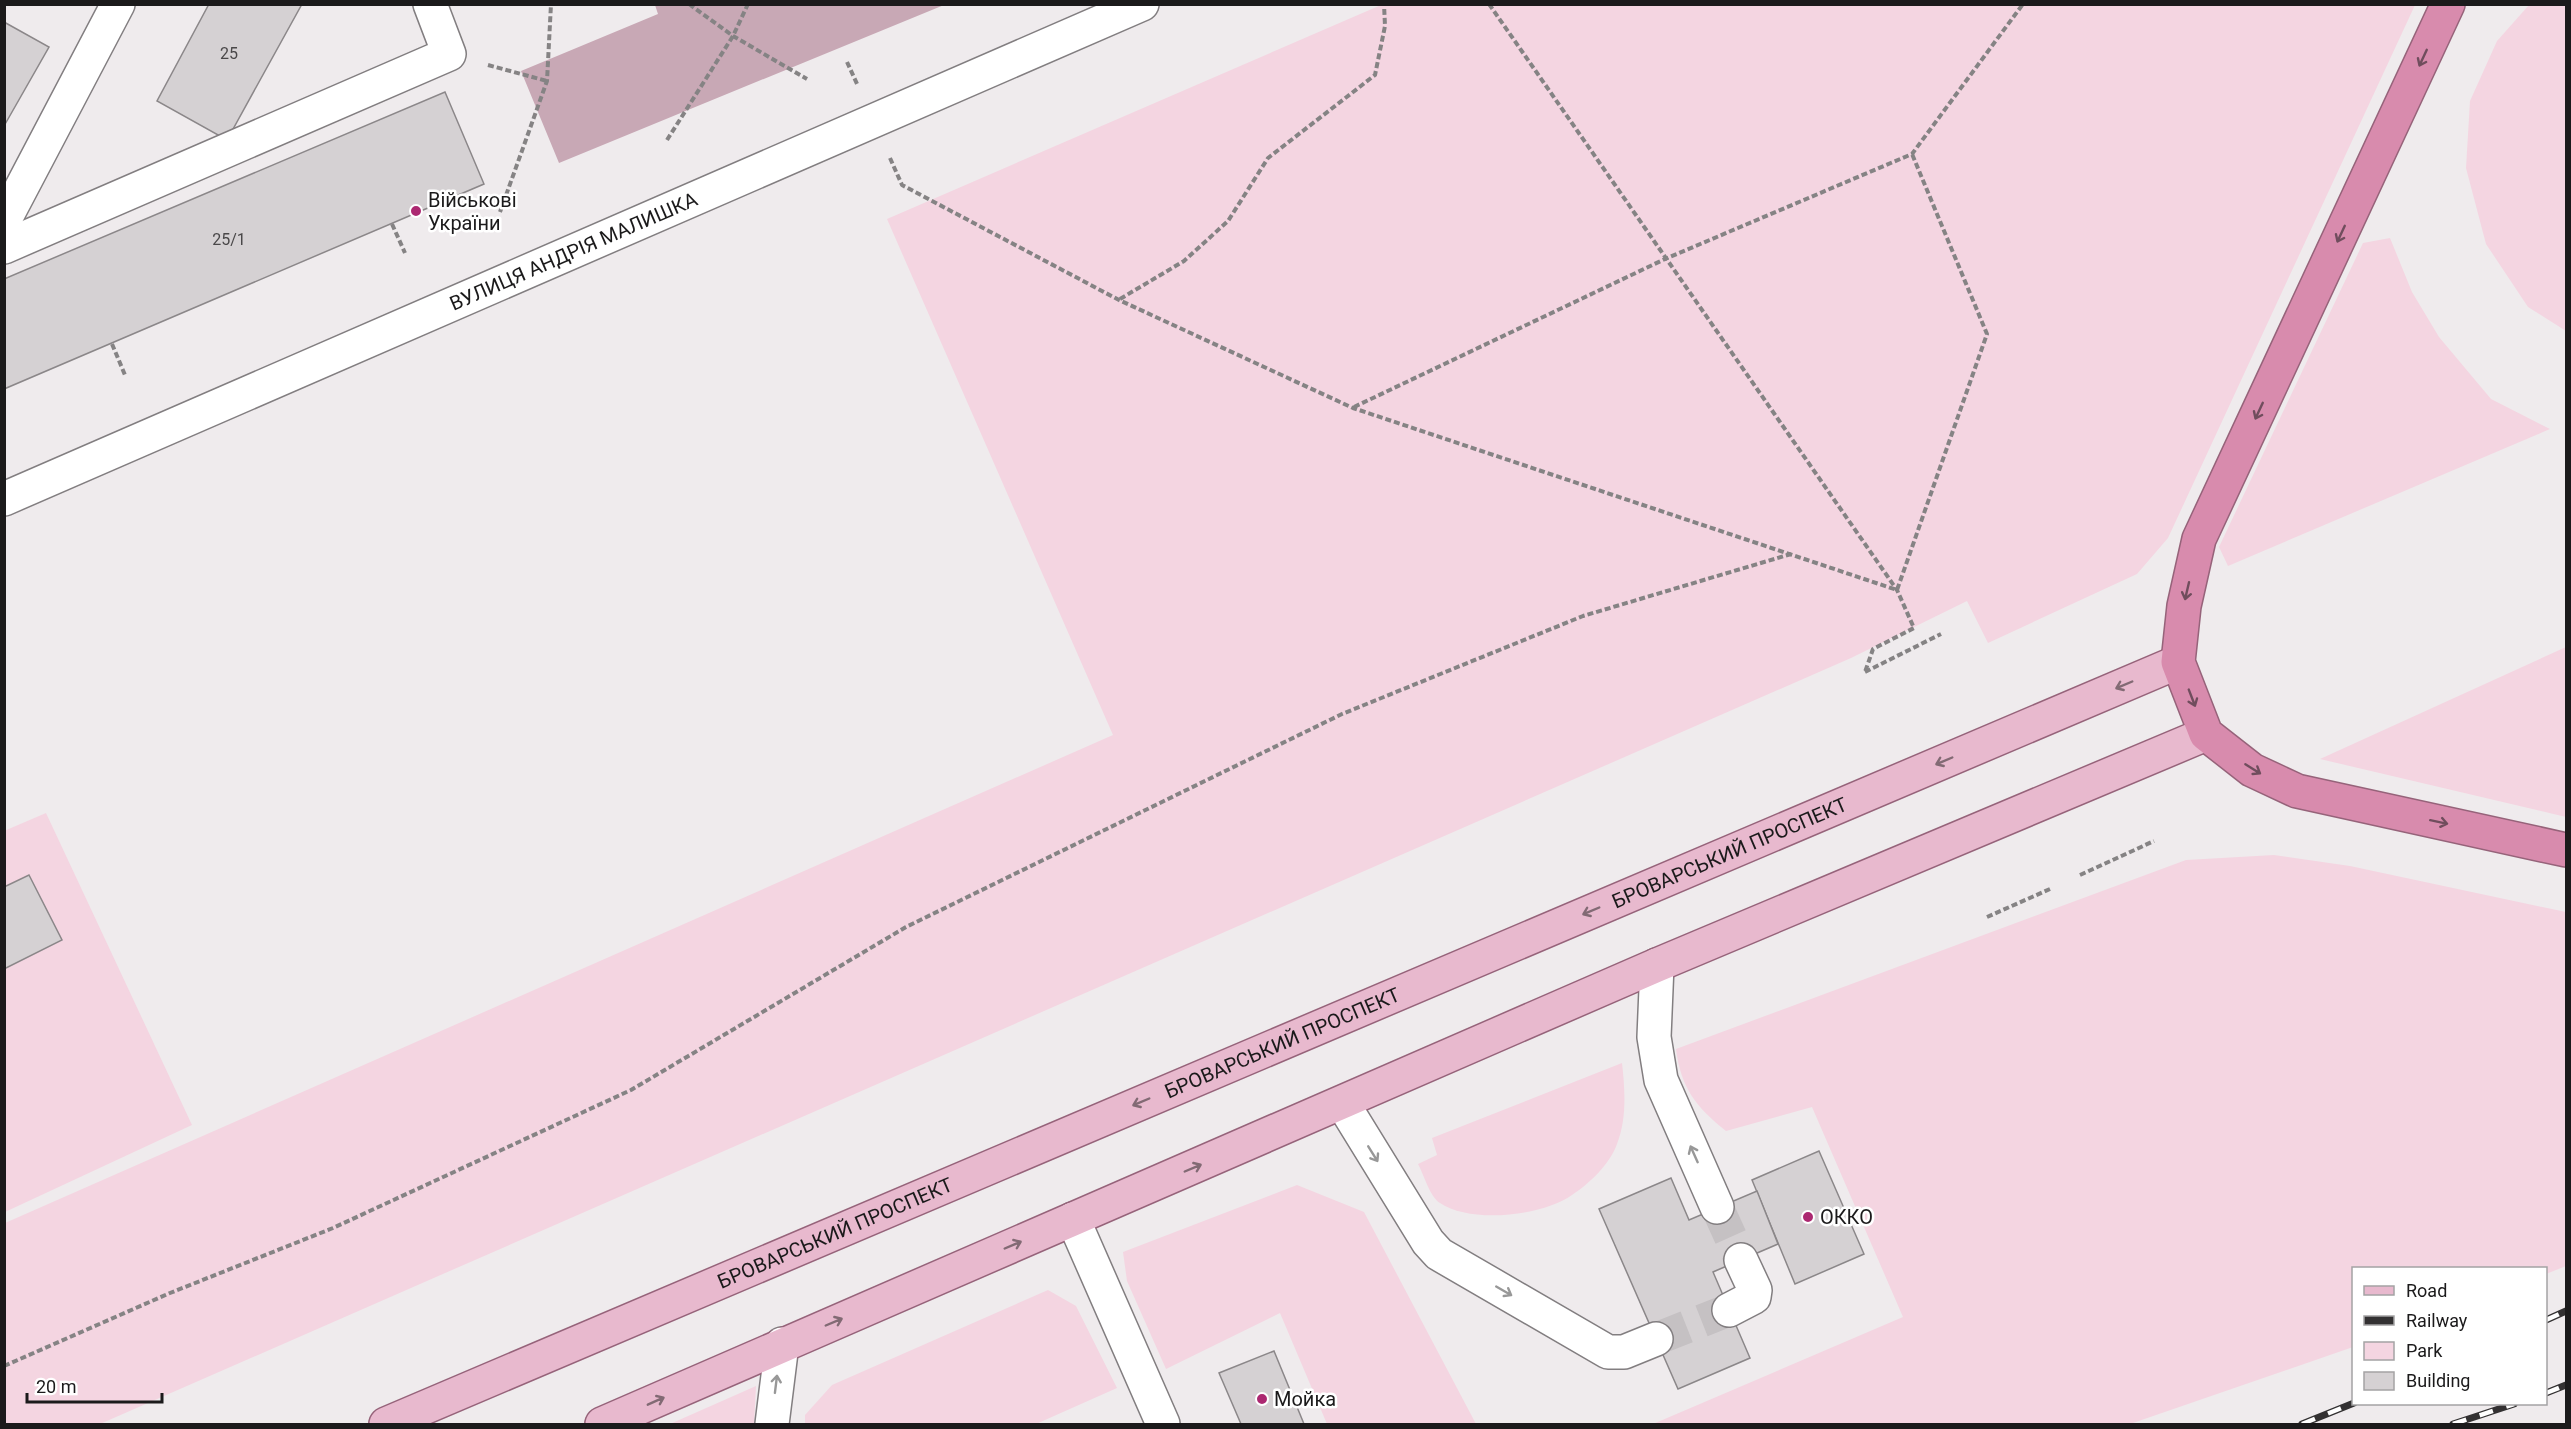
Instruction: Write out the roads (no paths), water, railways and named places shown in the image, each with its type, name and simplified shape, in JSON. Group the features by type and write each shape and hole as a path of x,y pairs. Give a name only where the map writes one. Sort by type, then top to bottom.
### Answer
{"highway":[{"path":"2448,4 2199,539 2184,606 2178,662 2206,734 2252,770 2297,791 2566,850"}],"main road":[{"name":"БРОВАРСЬКИЙ ПРОСПЕКТ","path":"386,1425 2178,662"},
{"path":"602,1425 782,1344 1343,1104 1657,965 2206,734"}],"street":[{"path":"4,220 118,4"},
{"path":"4,247 450,54 430,4"},
{"name":"ВУЛИЦЯ АНДРІЯ МАЛИШКА","path":"4,499 1142,4"},
{"path":"1657,965 1654,1037 1661,1080 1718,1207"},
{"path":"1343,1104 1428,1242 1439,1254 1608,1352 1624,1352 1656,1339"},
{"path":"1073,1219 1163,1425"},
{"path":"1729,1310 1754,1297 1755,1290 1741,1260"},
{"path":"772,1425 782,1344"}],"tunnel":[{"path":"1717,1207 1741,1260"},
{"path":"1656,1339 1729,1310"}],"railway":[{"path":"2547,1320 2566,1311"},
{"path":"2547,1393 2566,1385"},
{"path":"2302,1424 2352,1404"},
{"path":"2453,1424 2511,1405"}],"place":[{"name":"Військові України","path":"416,211"},
{"name":"ОККО","path":"1808,1217"},
{"name":"Мойка","path":"1262,1399"}]}
